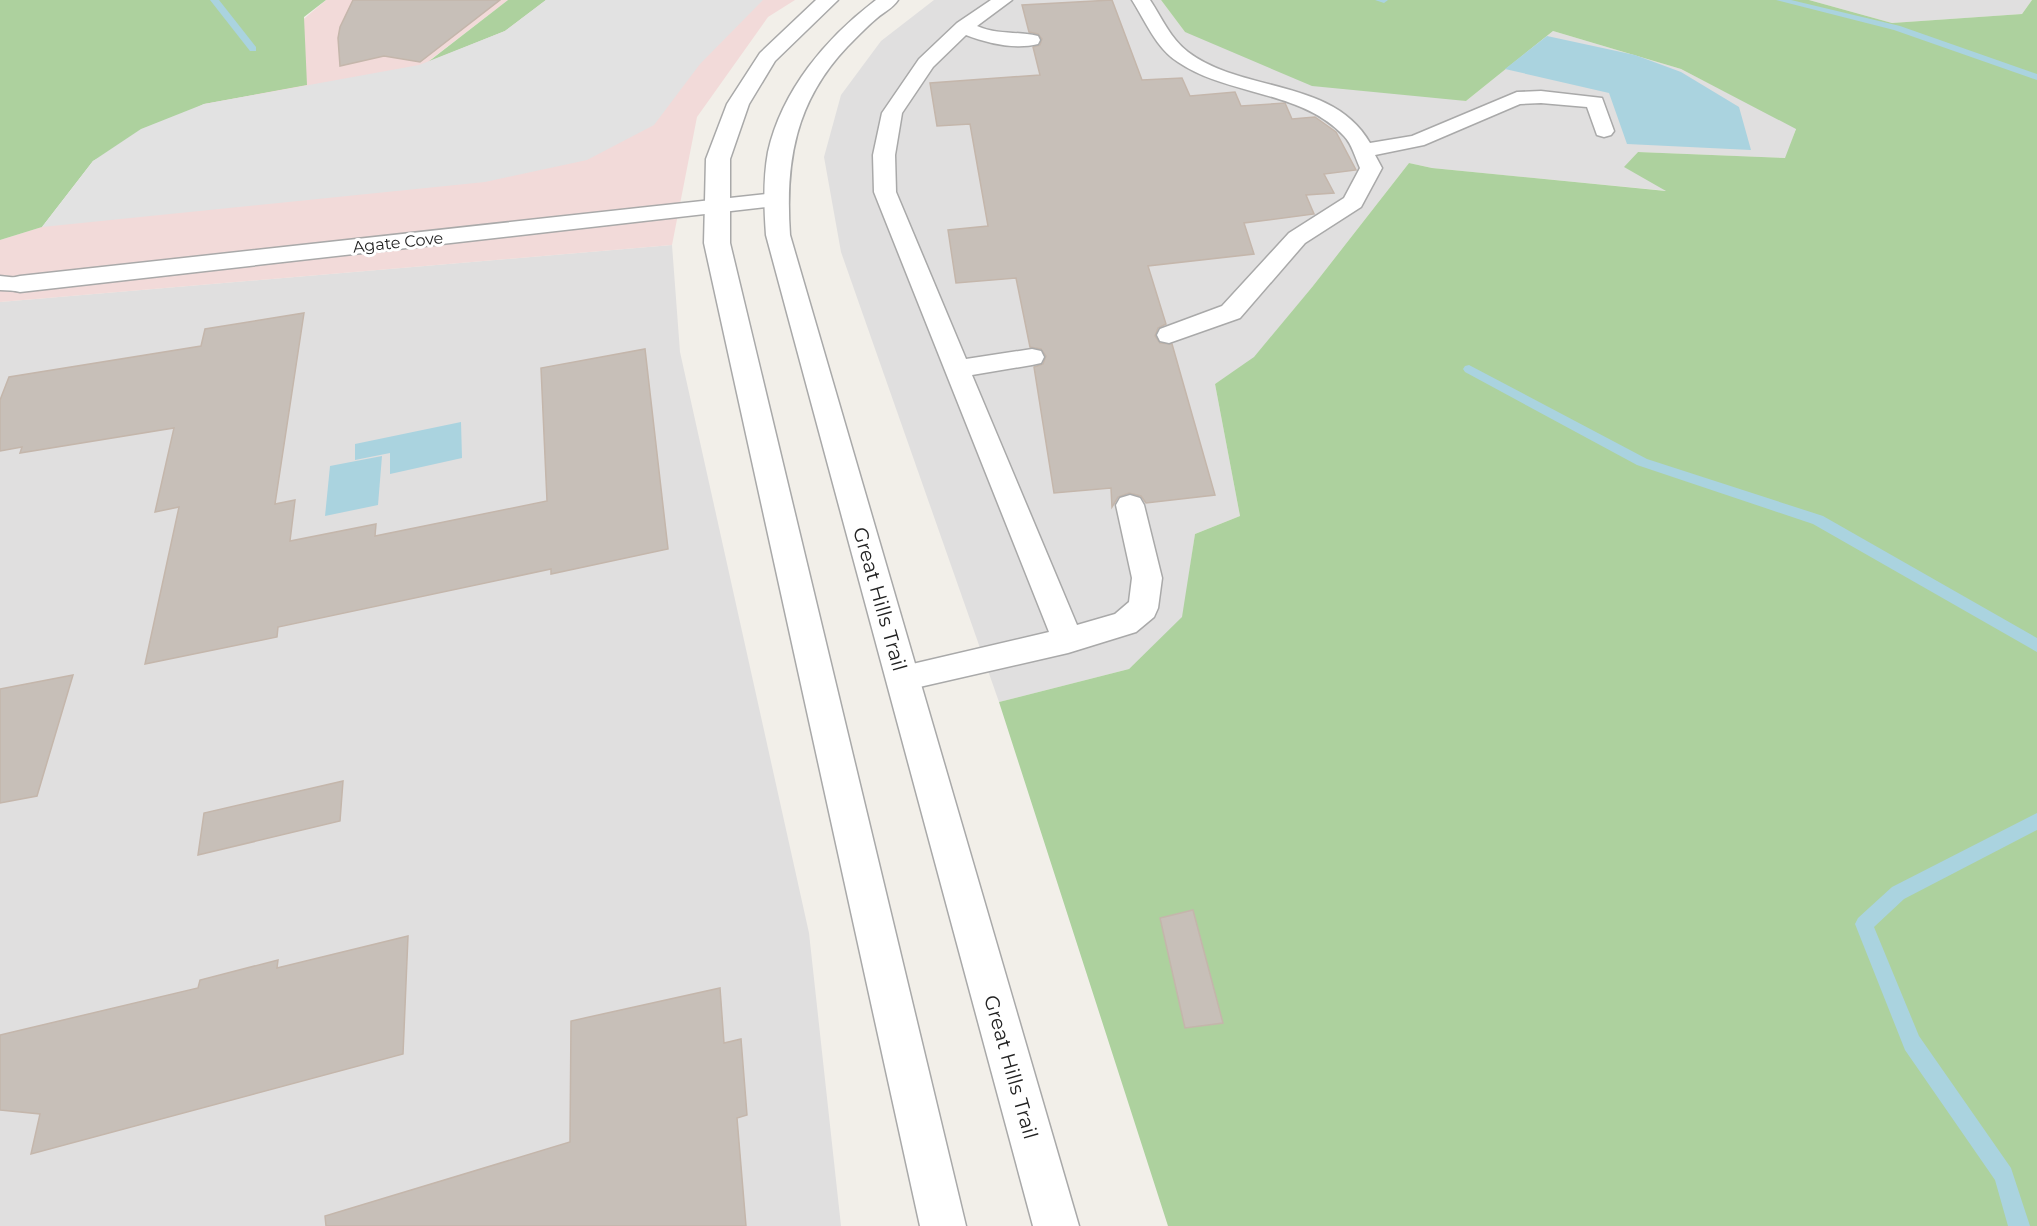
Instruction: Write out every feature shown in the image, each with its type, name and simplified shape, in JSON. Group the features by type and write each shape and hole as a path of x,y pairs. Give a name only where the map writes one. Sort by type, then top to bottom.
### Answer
{"street":[{"path":"828,0 767,57 738,104 718,159 717,243 943,1226"},
{"name":"Great Hills Trail","path":"888,0 868,14 835,46 793,110 780,151 775,200 778,235 1056,1226"},
{"name":"Agate Cove","path":"10,284 775,200"}],"lane":[{"path":"1003,0 964,27 926,63 892,113 884,155 885,192 1068,640"},
{"path":"1141,0 1164,42 1186,59 1219,75 1316,105 1352,132 1371,168 1353,202 1297,238 1231,312 1169,335"},
{"path":"964,27 983,37 1031,40"},
{"path":"1362,151 1417,141 1517,98 1541,97 1595,102 1604,132"},
{"path":"956,369 1032,357"},
{"path":"902,678 1068,640 1125,623 1143,608 1147,578 1130,505"}],"shaded area":[{"path":"326,0 508,0 430,60 505,31 546,0 795,0 768,17 697,117 672,245 0,302 0,240 42,227 204,104"},
{"path":"546,0 763,0 700,64 654,125 587,160 485,182 42,227 93,161 141,129 204,104 419,65 505,31"},
{"path":"934,0 1161,0 1185,32 1466,101 1553,31 1681,69 1796,128 1786,158 1638,152 1625,167 1668,191 1432,168 1409,163 1254,358 1215,384 1240,516 1195,534 1183,617 1129,669 999,702 841,252 824,157 841,95 881,41"},
{"path":"1809,0 2032,0 2022,14 1892,23"},
{"path":"672,245 680,352 809,933 841,1226 0,1226 0,302"}],"green space":[{"path":"0,0 326,0 304,17 307,85 204,104 93,161 42,227 0,240"},
{"path":"508,0 546,0 505,31 428,62"},
{"path":"1161,0 1809,0 1892,23 2022,14 2032,0 2037,0 2037,1226 1168,1226 999,702 1129,669 1182,617 1195,534 1240,516 1215,384 1254,357 1409,163 1432,168 1666,191 1624,167 1638,152 1785,158 1796,129 1681,69 1553,31 1466,101 1312,86 1185,32"}],"water":[{"path":"1547,36 1635,55 1681,72 1739,107 1751,150 1627,144 1609,93 1505,69"},
{"path":"461,422 462,458 390,474 390,453 355,460 355,444"},
{"path":"382,456 378,505 325,516 330,466"}],"building":[{"path":"353,0 500,0 420,62 384,56 340,66 338,38 340,27"},
{"path":"1112,0 1142,80 1182,78 1190,96 1235,92 1241,106 1285,103 1292,119 1315,117 1336,132 1356,170 1324,174 1334,193 1306,195 1314,214 1244,223 1254,254 1148,266 1166,324 1158,328 1155,336 1160,343 1172,344 1215,495 1146,503 1141,496 1129,493 1118,497 1112,507 1111,488 1054,493 1034,367 1043,364 1046,356 1041,349 1030,347 1016,278 956,283 948,230 988,226 970,124 937,126 930,83 1040,75 1033,47 1040,45 1042,39 1038,34 1029,32 1022,5"},
{"path":"304,313 275,504 295,500 290,541 376,524 375,536 547,501 541,368 645,349 668,549 551,574 551,569 278,627 277,637 145,664 179,507 155,512 174,428 20,453 22,447 0,451 0,400 9,377 201,346 205,329"},
{"path":"73,675 37,796 0,803 0,689"},
{"path":"343,781 340,821 198,855 204,813"},
{"path":"1193,910 1223,1023 1185,1028 1160,918"},
{"path":"408,936 403,1054 31,1154 40,1114 0,1110 0,1035 198,988 200,980 278,960 277,968"},
{"path":"720,988 724,1043 741,1039 747,1115 737,1118 746,1226 326,1226 325,1216 570,1142 571,1021"}],"waterway":[{"path":"214,0 253,49"},
{"path":"1379,0 1384,0"},
{"path":"1780,0 1897,28 2037,77"},
{"path":"1469,369 1642,462 1818,520 2037,646"},
{"path":"2019,1226 2004,1175 1912,1043 1864,924 1898,893 2037,821"}]}
